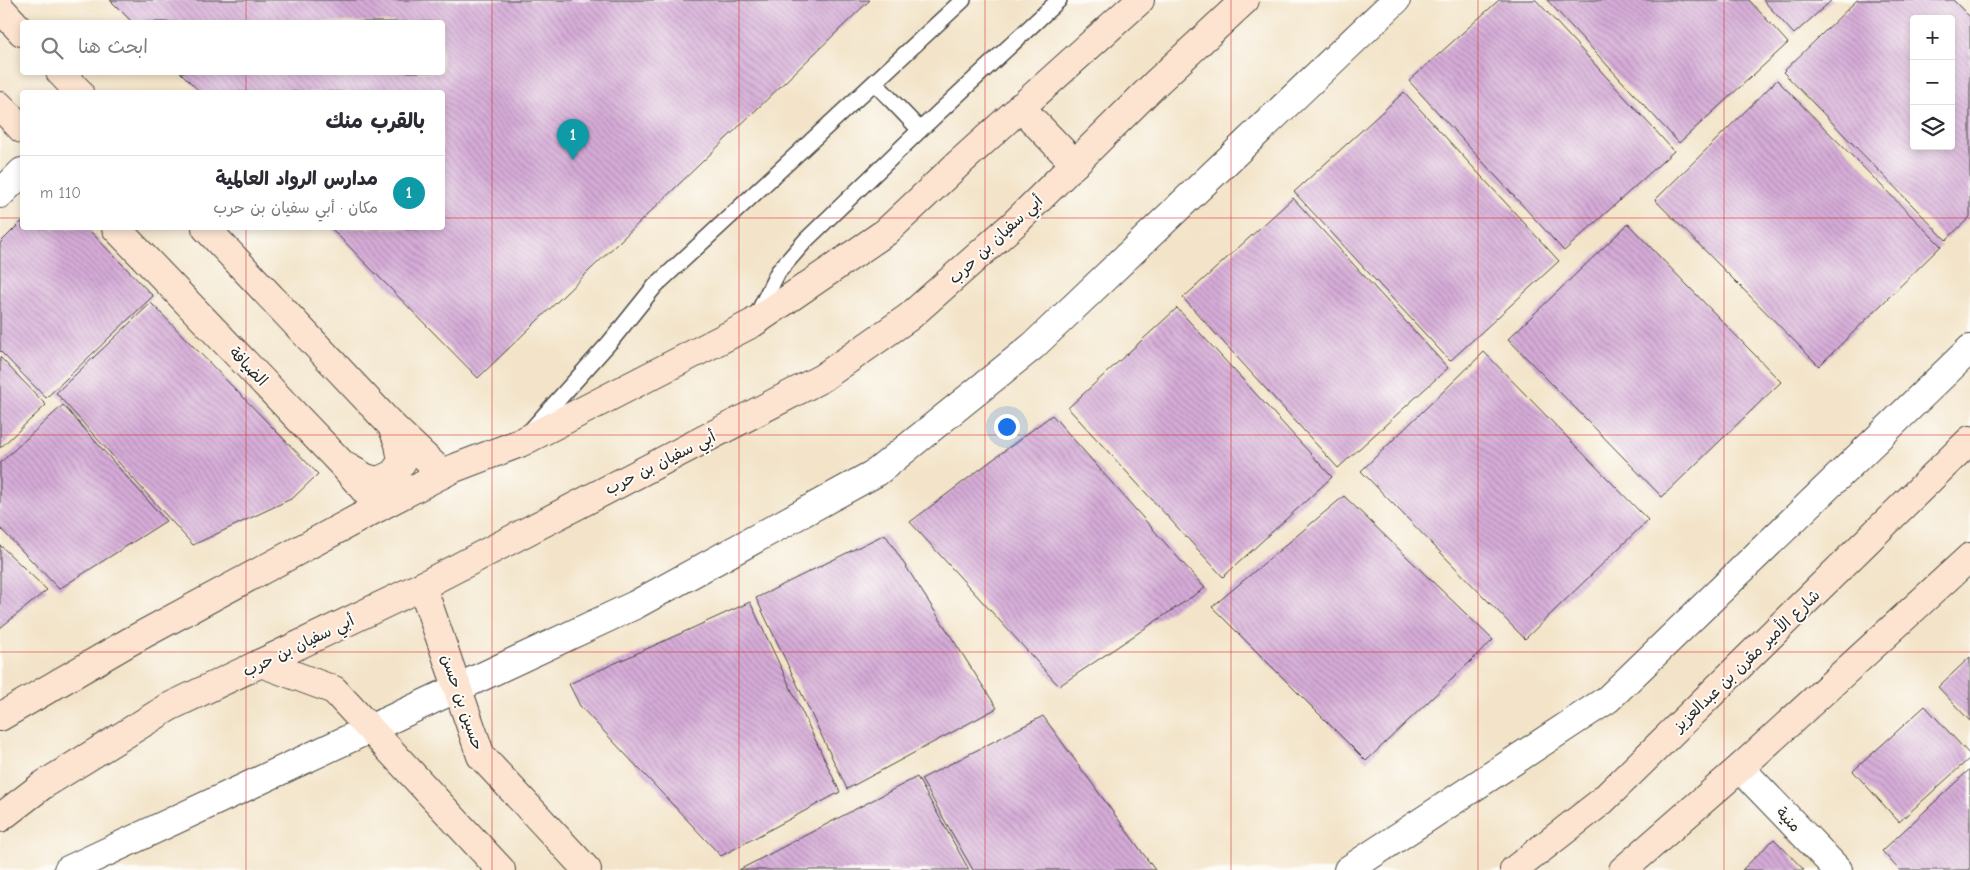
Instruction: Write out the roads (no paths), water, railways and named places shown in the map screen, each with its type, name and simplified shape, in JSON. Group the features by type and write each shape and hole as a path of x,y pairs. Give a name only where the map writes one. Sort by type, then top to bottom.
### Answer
{"street":[{"path":"0,717 129,642 379,507 443,474 520,443 753,323 886,232 1020,107 1140,0"},
{"name":"أبي سفيان بن حرب","path":"0,818 43,785 170,707 422,586 822,378 909,317 1015,223 1156,83 1245,0"},
{"path":"68,870 635,605 877,472 1033,346 1396,0"},
{"path":"0,8 20,30"},
{"path":"63,75 77,90"},
{"path":"0,106 20,127"},
{"path":"1020,107 1075,164"},
{"path":"0,194 20,174"},
{"name":"الضيافة","path":"118,230 343,465 379,507"},
{"path":"208,230 392,426 443,474"},
{"path":"1348,870 1608,699 1970,349"},
{"path":"343,465 366,478 378,481 393,474 402,462 399,444 392,426"},
{"name":"شارع الأمير مقرن بن عبدالعزيز","path":"1514,870 1600,802 1970,440"},
{"path":"1623,870 1740,768 1970,557"},
{"name":"حسين بن حسن","path":"422,586 481,756 588,870"},
{"path":"261,663 334,690 501,870"},
{"name":"منية","path":"1740,768 1838,870"}],"lane":[{"path":"520,443 610,342 655,286 875,84 963,0"},
{"path":"753,323 778,272 806,240 1059,0"},
{"path":"875,84 920,130"}],"place":[{"name":"مدارس الرواد العالمية","path":"573,160"}]}
